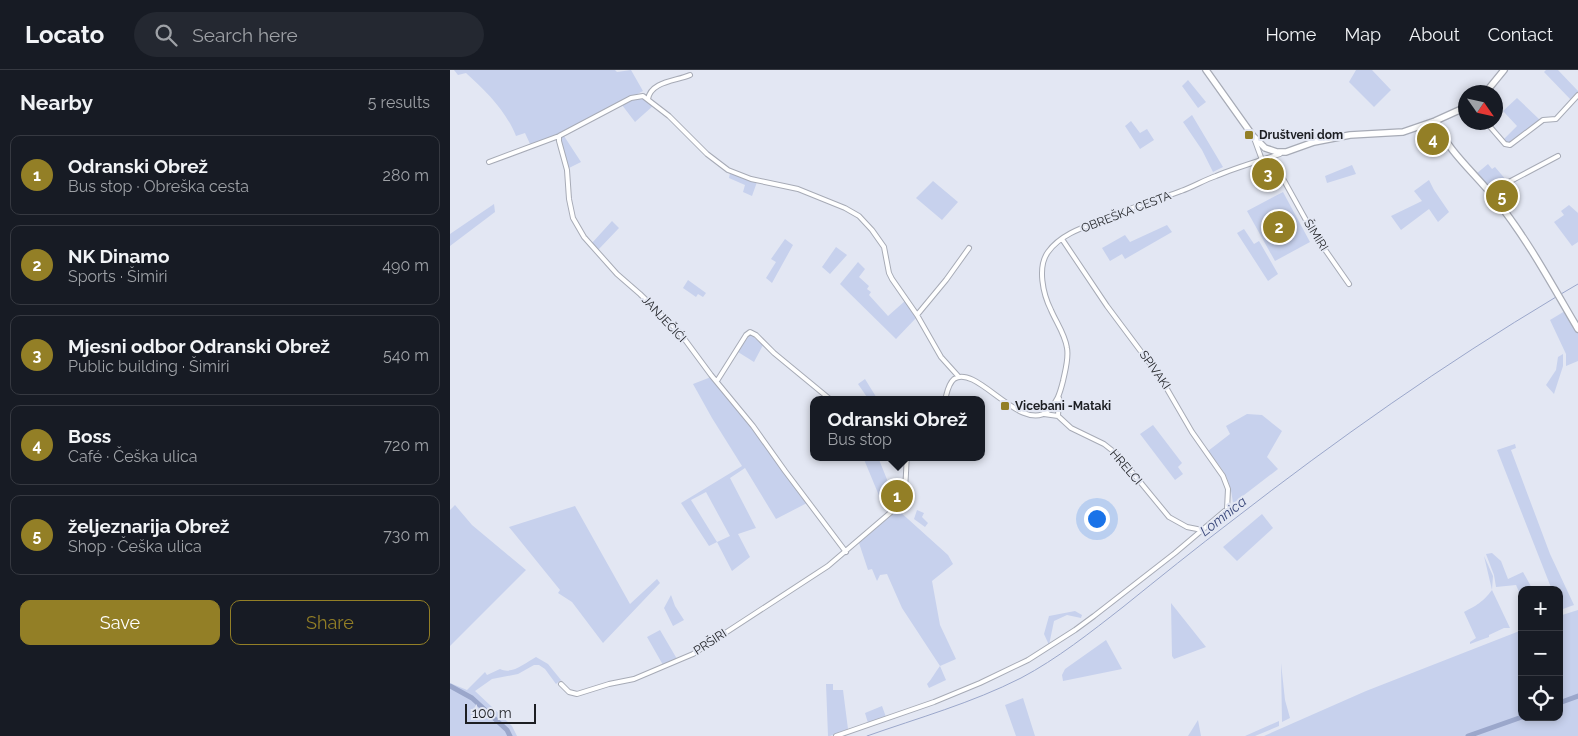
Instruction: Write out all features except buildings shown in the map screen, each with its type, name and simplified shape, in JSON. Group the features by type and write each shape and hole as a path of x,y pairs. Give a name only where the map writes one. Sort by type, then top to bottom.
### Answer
{"main road":[{"path":"1206,70 1253,136 1267,149 1286,152"},
{"path":"1492,85 1504,70"},
{"name":"OBREŠKA CESTA","path":"1286,152 1314,142 1350,135 1403,132 1458,111"},
{"path":"1435,121 1460,160 1490,192 1527,244 1578,329"}],"street":[{"path":"648,99 650,92 654,88 690,75"},
{"path":"489,162 559,136 631,98 639,96 648,99 669,116 700,148 728,170 751,179 798,189 860,216 882,243 890,276 917,315 941,356 959,378"},
{"path":"1493,130 1505,144 1510,145 1543,120 1556,119 1578,96"},
{"name":"JANJEČIĆI","path":"559,136 567,170 569,199 573,218 584,237 617,274 670,322 753,426 846,552"},
{"path":"1253,136 1262,160"},
{"name":"OBREŠKA CESTA","path":"1044,414 1051,408 1059,396 1067,360 1067,347 1048,304 1042,268 1049,251 1062,239 1082,228 1216,176 1286,152"},
{"path":"1490,192 1558,156"},
{"name":"ŠIMIRI","path":"1271,157 1312,231 1350,284"},
{"name":"SPIVAKI","path":"1062,239 1164,384 1192,432 1223,476 1228,490 1227,509 1202,530"},
{"path":"917,315 969,248"},
{"path":"717,381 746,335 750,332 756,335 774,353 826,396"},
{"path":"946,396 951,383 959,378 966,378 982,386 1019,412 1034,416 1044,414"},
{"path":"1058,416 1059,396"},
{"name":"HRELCI","path":"1044,414 1058,416 1071,428 1114,451 1169,517 1187,527 1202,530"},
{"path":"846,552 901,502 904,492 907,461"},
{"path":"836,736 980,684 1028,660 1088,621 1202,530"},
{"name":"PRŠIRI","path":"561,684 569,692 577,694 609,684 634,679 687,656 704,647 846,552"}],"shaded area":[{"path":"454,70 615,70 617,72 631,70 643,91 577,126 531,146 525,133 516,136 507,118 481,87 466,73 458,75"},
{"path":"1356,70 1372,70 1391,90 1374,107 1349,82"},
{"path":"1546,70 1558,70 1578,93 1571,100 1544,72"},
{"path":"1188,80 1206,102 1198,108 1182,86"},
{"path":"642,98 654,105 635,122 622,105"},
{"path":"1517,98 1540,120 1508,143 1503,140 1517,126 1503,111"},
{"path":"1192,115 1223,167 1213,172 1202,150 1183,122"},
{"path":"1131,121 1140,133 1147,129 1154,140 1140,149 1125,126"},
{"path":"564,136 581,162 569,168 561,143 561,137"},
{"path":"1488,164 1492,169 1495,167 1507,181 1493,189 1489,188 1476,174"},
{"path":"1352,165 1356,174 1327,183 1325,176"},
{"path":"730,173 757,182 752,196 743,192 745,185 729,178"},
{"path":"1429,180 1449,212 1438,222 1429,209 1401,230 1391,216 1422,201 1414,191"},
{"path":"933,181 958,202 942,220 916,198"},
{"path":"1283,192 1310,242 1275,261 1247,211"},
{"path":"494,204 495,212 450,246 450,234"},
{"path":"1569,205 1578,213 1578,242 1572,246 1554,222 1564,215 1561,211"},
{"path":"612,221 619,228 598,250 592,243"},
{"path":"1167,225 1172,232 1125,259 1122,254 1110,261 1102,248 1125,235 1130,242"},
{"path":"1244,229 1254,244 1259,241 1278,274 1268,281 1237,233"},
{"path":"785,239 793,245 772,283 766,278 776,262 771,259"},
{"path":"836,247 847,255 830,274 822,267"},
{"path":"858,262 865,269 859,277 869,286 867,289 871,292 869,295 888,316 905,301 916,318 896,339 840,284"},
{"path":"688,280 706,293 703,297 698,294 696,297 683,288"},
{"path":"1565,311 1578,333 1578,361 1566,366 1566,354 1550,320"},
{"path":"750,334 763,345 754,362 738,352"},
{"path":"1563,354 1563,366 1554,394 1546,385 1556,370 1558,357"},
{"path":"711,377 741,412 807,503 776,519 745,468 730,478 756,528 738,534 750,557 732,571 717,542 709,546 681,503 742,466 693,384","holes":["706,492 730,536 717,542 691,500"]},
{"path":"865,379 876,396 866,396 858,384"},
{"path":"1247,414 1262,415 1282,431 1267,457 1278,469 1233,503 1230,487 1225,475 1208,451 1230,434 1226,426"},
{"path":"1153,425 1182,463 1178,467 1183,474 1175,480 1140,434"},
{"path":"1515,444 1516,448 1511,450 1550,554 1574,605 1563,609 1563,586 1550,586 1497,450"},
{"path":"865,461 880,461 894,497 880,498"},
{"path":"455,505 472,525 526,570 450,646 450,510"},
{"path":"575,506 630,604 657,579 660,583 603,643 572,602 558,593 560,590 509,527"},
{"path":"898,510 948,555 953,564 932,581 940,625 956,659 940,666 902,608 887,574 880,575 877,581 872,569 868,570 859,543"},
{"path":"917,510 924,513 922,517 928,523 925,527 914,519"},
{"path":"1262,514 1273,528 1237,561 1223,547"},
{"path":"1492,553 1501,561 1508,579 1523,572 1531,586 1518,586 1518,589 1516,585 1496,587 1494,575 1486,554"},
{"path":"1484,556 1493,576 1492,590"},
{"path":"1492,590 1510,628 1504,628 1489,635 1489,637 1470,644 1476,638 1464,612 1479,603"},
{"path":"671,595 675,606 684,620 673,626 664,608"},
{"path":"1171,603 1206,647 1174,659 1172,656"},
{"path":"1578,610 1578,736 1264,736 1366,691 1518,632 1518,721 1563,721 1563,615"},
{"path":"1075,611 1082,615 1081,618 1067,615 1054,621 1049,645 1044,634 1049,616"},
{"path":"660,630 677,659 663,665 647,637"},
{"path":"1106,640 1122,669 1063,681 1062,675 1065,669"},
{"path":"536,657 548,664 561,680 556,684 545,669 539,665 534,665 518,674 492,679 475,691 512,726 517,736 450,736 450,683 467,690 485,672 487,675 500,669 514,669"},
{"path":"1281,663 1285,700 1290,718 1282,722"},
{"path":"940,666 946,680 929,688 927,684"},
{"path":"826,684 833,684 833,690 843,690 848,729 830,736 828,736"},
{"path":"1023,698 1035,736 1016,736 1005,705"},
{"path":"882,706 886,717 868,723 865,713"},
{"path":"1198,720 1201,736 1188,736"},
{"path":"1279,721 1279,726 1255,736 1245,736"}],"waterway":[{"name":"Lomnica","path":"1561,294 1578,284"},
{"name":"Lomnica","path":"867,736 983,695 1021,678 1048,662 1074,645 1272,490 1351,432 1432,376 1556,297"},
{"path":"450,686 472,698 507,730 510,736"},
{"path":"1563,702 1578,696"},
{"path":"1468,736 1518,718"}],"place":[{"name":"Društveni dom","path":"1249,135"},
{"name":"Boss","path":"1433,139"},
{"name":"Mjesni odbor Odranski Obrež","path":"1268,174"},
{"name":"željeznarija Obrež","path":"1502,196"},
{"name":"NK Dinamo","path":"1279,227"},
{"name":"Vicebani -Mataki","path":"1005,406"},
{"name":"Odranski Obrež","path":"897,496"}]}
